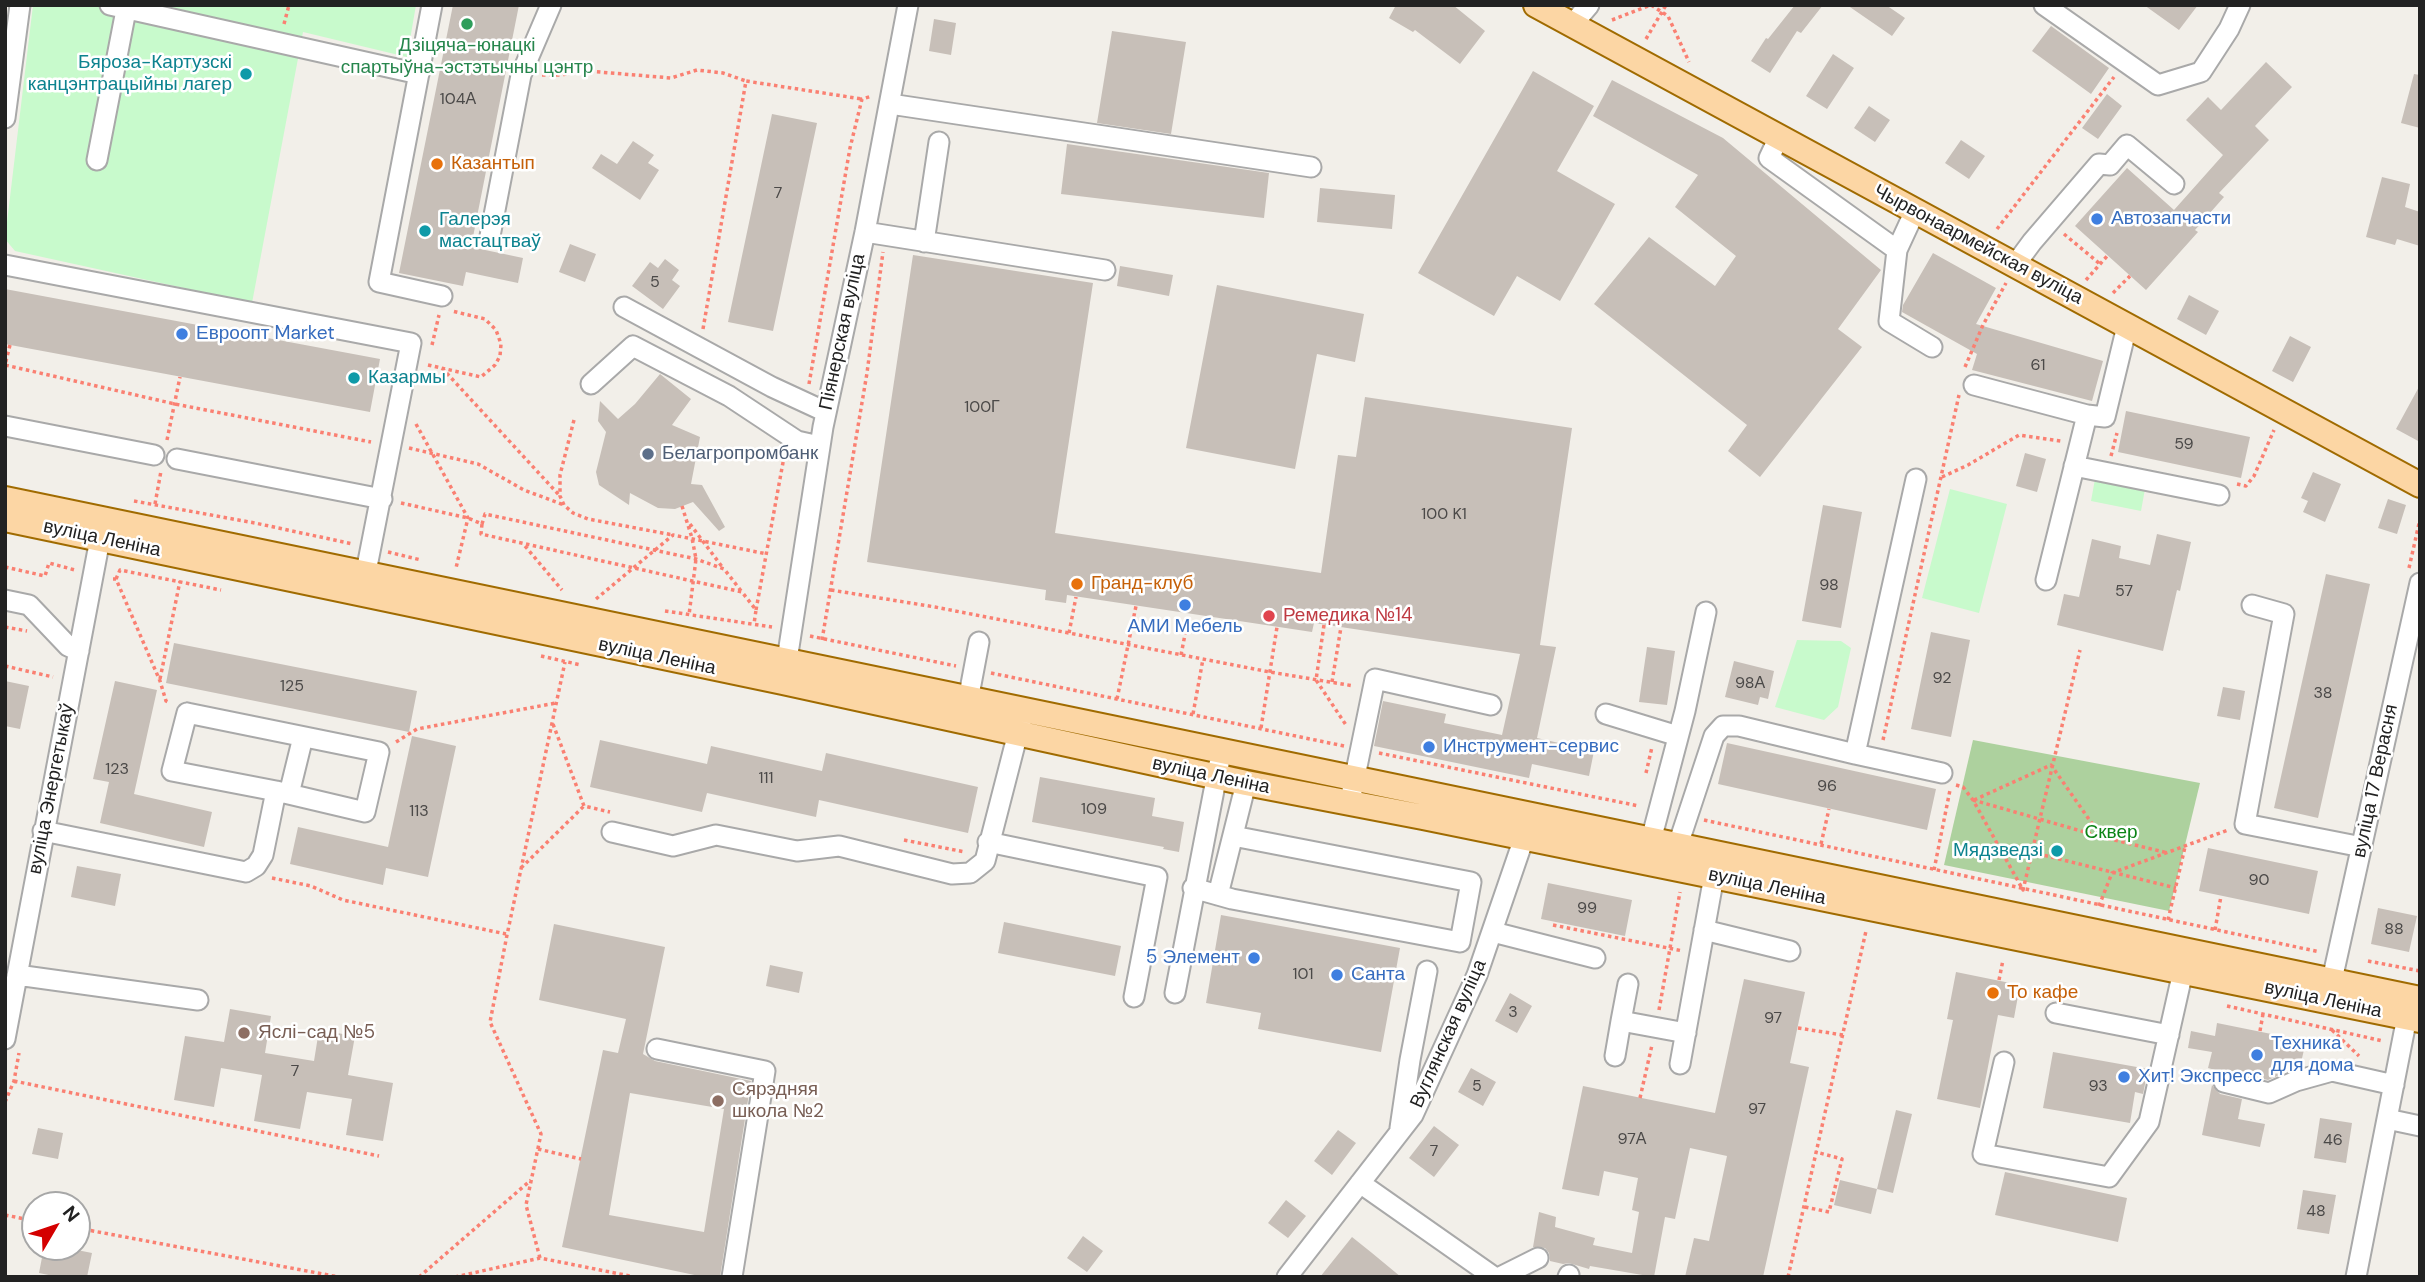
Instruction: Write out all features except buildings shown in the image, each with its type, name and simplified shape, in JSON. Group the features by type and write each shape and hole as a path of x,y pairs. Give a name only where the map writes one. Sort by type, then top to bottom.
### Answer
{"main road":[{"name":"Чырвонаармейская вуліца","path":"1536,5 2420,485"},
{"name":"вуліца Леніна","path":"5,499 101,529 785,671 968,698 1023,709 1356,778 1527,826 2414,1008"},
{"name":"вуліца Леніна","path":"5,519 101,529"},
{"name":"вуліца Леніна","path":"785,671 964,723 1216,777 1349,803 1651,840 1674,857"}],"street":[{"path":"5,118 20,5"},
{"path":"432,5 379,282 447,304"},
{"path":"490,236 521,75 551,5"},
{"name":"Піянерская вуліца","path":"785,671 819,446 864,232 885,99 908,5"},
{"path":"1572,25 1589,5"},
{"path":"2044,5 2158,85 2201,72 2229,29 2240,5"},
{"path":"97,160 121,6 419,74"},
{"path":"885,99 1311,167"},
{"path":"1779,137 1769,158 1897,250"},
{"path":"924,242 939,142"},
{"path":"2015,265 2099,164 2110,165 2127,145 2174,184"},
{"path":"1915,211 1897,250 1889,321 1932,347"},
{"path":"864,232 1105,270"},
{"path":"5,265 411,343 364,584"},
{"path":"624,307 804,403 826,412"},
{"path":"1974,385 2087,415 2105,417 2127,326"},
{"path":"591,384 634,346 729,396 797,441 819,446"},
{"path":"2046,580 2087,415"},
{"path":"5,426 154,455"},
{"path":"177,459 382,499"},
{"path":"2074,466 2226,489"},
{"path":"1855,754 1916,479"},
{"name":"вуліца Энергетыкаў","path":"5,1038 101,529"},
{"name":"вуліца 17 Верасня","path":"2331,991 2420,583"},
{"path":"5,600 29,605 68,646 79,651"},
{"path":"2252,605 2284,614 2245,824 2362,847"},
{"path":"1651,840 1706,612"},
{"path":"964,723 979,642"},
{"path":"1349,803 1375,679 1490,705"},
{"path":"612,832 673,846 716,835 797,851 839,846 952,874 970,873 985,861 1019,735 1023,709"},
{"path":"187,713 379,752 365,812 172,771 187,713"},
{"path":"1606,714 1678,736"},
{"path":"1674,857 1714,736 1723,726 1739,726 1942,773"},
{"path":"43,831 246,872 257,866 263,855 303,737"},
{"path":"1175,993 1193,888 1222,751"},
{"path":"1218,895 1246,783"},
{"name":"Вуглянская вуліца","path":"1287,1277 1413,1115 1477,975 1527,826"},
{"path":"1193,888 1232,900 1460,942 1471,882 1233,836"},
{"path":"988,842 1157,877 1134,997"},
{"path":"1680,1064 1716,865"},
{"path":"1704,930 1790,951"},
{"path":"1493,932 1595,958"},
{"path":"2004,1062 1983,1154 2109,1177 2148,1122 2186,961"},
{"path":"1399,1133 1427,971"},
{"path":"17,975 198,1000"},
{"path":"1615,1056 1628,984"},
{"path":"2356,1277 2402,1045 2414,1008"},
{"path":"2056,1013 2169,1035"},
{"path":"1621,1021 1686,1033"},
{"path":"657,1049 765,1071 732,1277"},
{"path":"2224,1082 2269,1093 2296,1081 2332,1071 2394,1085"},
{"path":"2387,1119 2420,1126"},
{"path":"1360,1183 1494,1277"},
{"path":"1500,1277 1538,1258"}],"path":[{"path":"1612,20 1651,5 1668,16 1689,62"},
{"path":"1646,38 1666,5"},
{"path":"1991,236 2125,62"},
{"path":"521,75 563,75 575,70 671,78 697,70 723,73 746,82 862,99 885,99"},
{"path":"702,331 746,82"},
{"path":"804,403 850,148 862,99"},
{"path":"2060,230 2100,264"},
{"path":"822,640 867,373 885,236"},
{"path":"2081,286 2108,255"},
{"path":"2106,299 2130,276"},
{"path":"428,365 481,377 495,365 500,356 501,344 496,330 485,318 447,304"},
{"path":"10,345 5,365 175,404 478,464 524,490 564,505 573,513 588,519 702,539 767,554"},
{"path":"442,368 560,496 564,505"},
{"path":"798,377 810,378"},
{"path":"560,496 560,475 574,420"},
{"path":"2226,489 2246,486 2254,476 2277,423"},
{"path":"416,424 468,518 456,568"},
{"path":"1879,758 1941,477 1968,465 2019,435 2080,444 2111,457 2117,433"},
{"path":"754,624 786,448 797,441"},
{"path":"382,499 468,518 482,524"},
{"path":"682,506 696,559 688,615"},
{"path":"724,569 696,559 485,514 482,524 481,534 742,592"},
{"path":"212,515 256,523"},
{"path":"687,519 757,610"},
{"path":"596,599 673,535"},
{"path":"523,544 562,590"},
{"path":"5,567 46,576 49,563 79,571"},
{"path":"187,713 166,701 116,579 120,570 221,590"},
{"path":"106,578 116,579"},
{"path":"160,681 180,581"},
{"path":"549,587 573,593"},
{"path":"830,590 935,607 1270,672 1373,689"},
{"path":"585,596 609,601"},
{"path":"1069,633 1076,597"},
{"path":"1117,699 1136,606"},
{"path":"662,610 792,631 822,640 1445,767 1511,777 1659,811"},
{"path":"1181,655 1189,614"},
{"path":"1325,625 1316,680 1361,749"},
{"path":"1261,728 1277,627"},
{"path":"1332,682 1341,627"},
{"path":"2023,890 2080,650"},
{"path":"1193,714 1203,659"},
{"path":"540,1258 526,1205 541,1134 490,1022 565,662"},
{"path":"5,666 62,678"},
{"path":"379,752 417,729 556,703"},
{"path":"1644,781 1653,743"},
{"path":"1424,762 1425,756"},
{"path":"1445,767 1446,761"},
{"path":"1973,800 2051,765"},
{"path":"2051,765 2102,837"},
{"path":"1934,870 1951,784 1963,787 1973,800 2023,890"},
{"path":"1638,806 1641,793"},
{"path":"1973,800 2168,853"},
{"path":"521,868 584,806"},
{"path":"1821,844 1829,810"},
{"path":"1686,817 2326,953"},
{"path":"2099,906 2112,873 2245,824"},
{"path":"2168,920 2185,848"},
{"path":"2031,852 2176,888"},
{"path":"246,872 310,886 343,900 507,934"},
{"path":"1640,1098 1657,1026 1680,892"},
{"path":"2215,930 2221,895"},
{"path":"1543,923 1700,954"},
{"path":"1788,1277 1866,930"},
{"path":"1998,980 2003,960"},
{"path":"2368,961 2420,971"},
{"path":"2227,1006 2402,1045"},
{"path":"2260,1031 2263,1014"},
{"path":"1798,1028 1843,1035"},
{"path":"2332,1030 2361,1058"},
{"path":"14,1081 379,1156"},
{"path":"538,1149 581,1159"},
{"path":"1804,1207 1829,1212 1842,1159 1816,1153"},
{"path":"419,1277 532,1179"},
{"path":"91,1231 339,1277"},
{"path":"455,1277 540,1258 635,1277"}],"green space":[{"path":"33,5 416,5 407,57 303,32 252,303 15,251 5,239"},
{"path":"2095,479 2145,489 2141,511 2091,501"},
{"path":"1950,489 2007,504 1979,613 1922,598"},
{"path":"1797,640 1841,641 1851,648 1838,707 1824,720 1775,707"},
{"name":"Сквер","path":"1973,740 2200,783 2169,911 1944,865"}],"place":[{"name":"Дзіцяча-юнацкі спартыўна-эстэтычны цэнтр","path":"467,24"},
{"name":"Бяроза-Картузскі канцэнтрацыйны лагер","path":"246,74"},
{"name":"Казантып","path":"437,164"},
{"name":"Автозапчасти","path":"2097,219"},
{"name":"Галерэя мастацтваў","path":"425,231"},
{"name":"Евроопт Market","path":"182,334"},
{"name":"Казармы","path":"354,378"},
{"name":"Белагропромбанк","path":"648,454"},
{"name":"Гранд-клуб","path":"1077,584"},
{"name":"АМИ Мебель","path":"1185,605"},
{"name":"Ремедика №14","path":"1269,616"},
{"name":"Инструмент-сервис","path":"1429,747"},
{"name":"Мядзведзі","path":"2057,851"},
{"name":"5 Элемент","path":"1254,958"},
{"name":"Санта","path":"1337,975"},
{"name":"То кафе","path":"1993,993"},
{"name":"Яслі-сад №5","path":"244,1033"},
{"name":"Техника для дома","path":"2257,1055"},
{"name":"Хит! Экспресс","path":"2124,1077"},
{"name":"Сярэдняя школа №2","path":"718,1101"}]}
